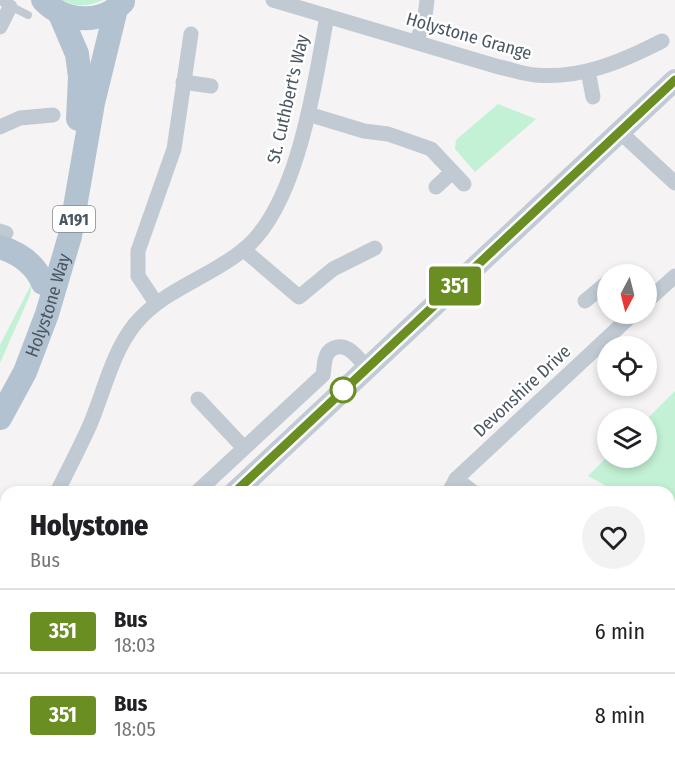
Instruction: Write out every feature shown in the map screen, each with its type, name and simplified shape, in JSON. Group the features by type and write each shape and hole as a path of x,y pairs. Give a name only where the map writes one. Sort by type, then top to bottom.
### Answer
{"main road":[{"name":"Holystone Way","path":"43,10 78,19 97,17 121,5"},
{"name":"Holystone Way","path":"0,418 26,372 47,314 70,236 93,103 121,5"},
{"name":"Holystone Way","path":"0,391 18,357 59,234 74,157 80,106 77,54 43,10"},
{"path":"2,237 39,273 43,284"}],"street":[{"name":"Holystone Grange","path":"273,0 499,67 534,75 569,75 588,71 626,59 662,41"},
{"path":"417,42 427,0"},
{"path":"0,27 5,4"},
{"name":"St. Cuthbert's Way","path":"60,486 90,426 119,350 135,324 156,303 244,250 264,229 293,169 308,114 327,16"},
{"path":"156,303 138,276 138,251 174,149 191,34"},
{"path":"588,71 593,97"},
{"path":"241,486 675,80"},
{"path":"183,82 211,86"},
{"path":"308,114 364,132 388,134 431,149 464,184"},
{"path":"0,127 20,118 53,115"},
{"path":"620,132 675,183"},
{"path":"436,187 452,172"},
{"path":"244,250 299,297 333,269 375,248"},
{"path":"657,292 675,276"},
{"path":"585,301 597,295"},
{"name":"Devonshire Drive","path":"452,485 618,324"},
{"path":"203,486 323,375 328,352 342,346 351,351 366,367"},
{"path":"198,399 244,448"}],"lane":[{"path":"5,4 43,10"}],"green space":[{"path":"61,0 103,0 82,5"},
{"path":"498,104 536,119 475,172 455,149 456,140"},
{"path":"32,283 30,295 0,363 0,345"},
{"path":"675,391 675,486 606,486 588,476 597,467 657,468 657,409"}],"bus line":[{"name":"351","path":"240,486 675,80"}]}
